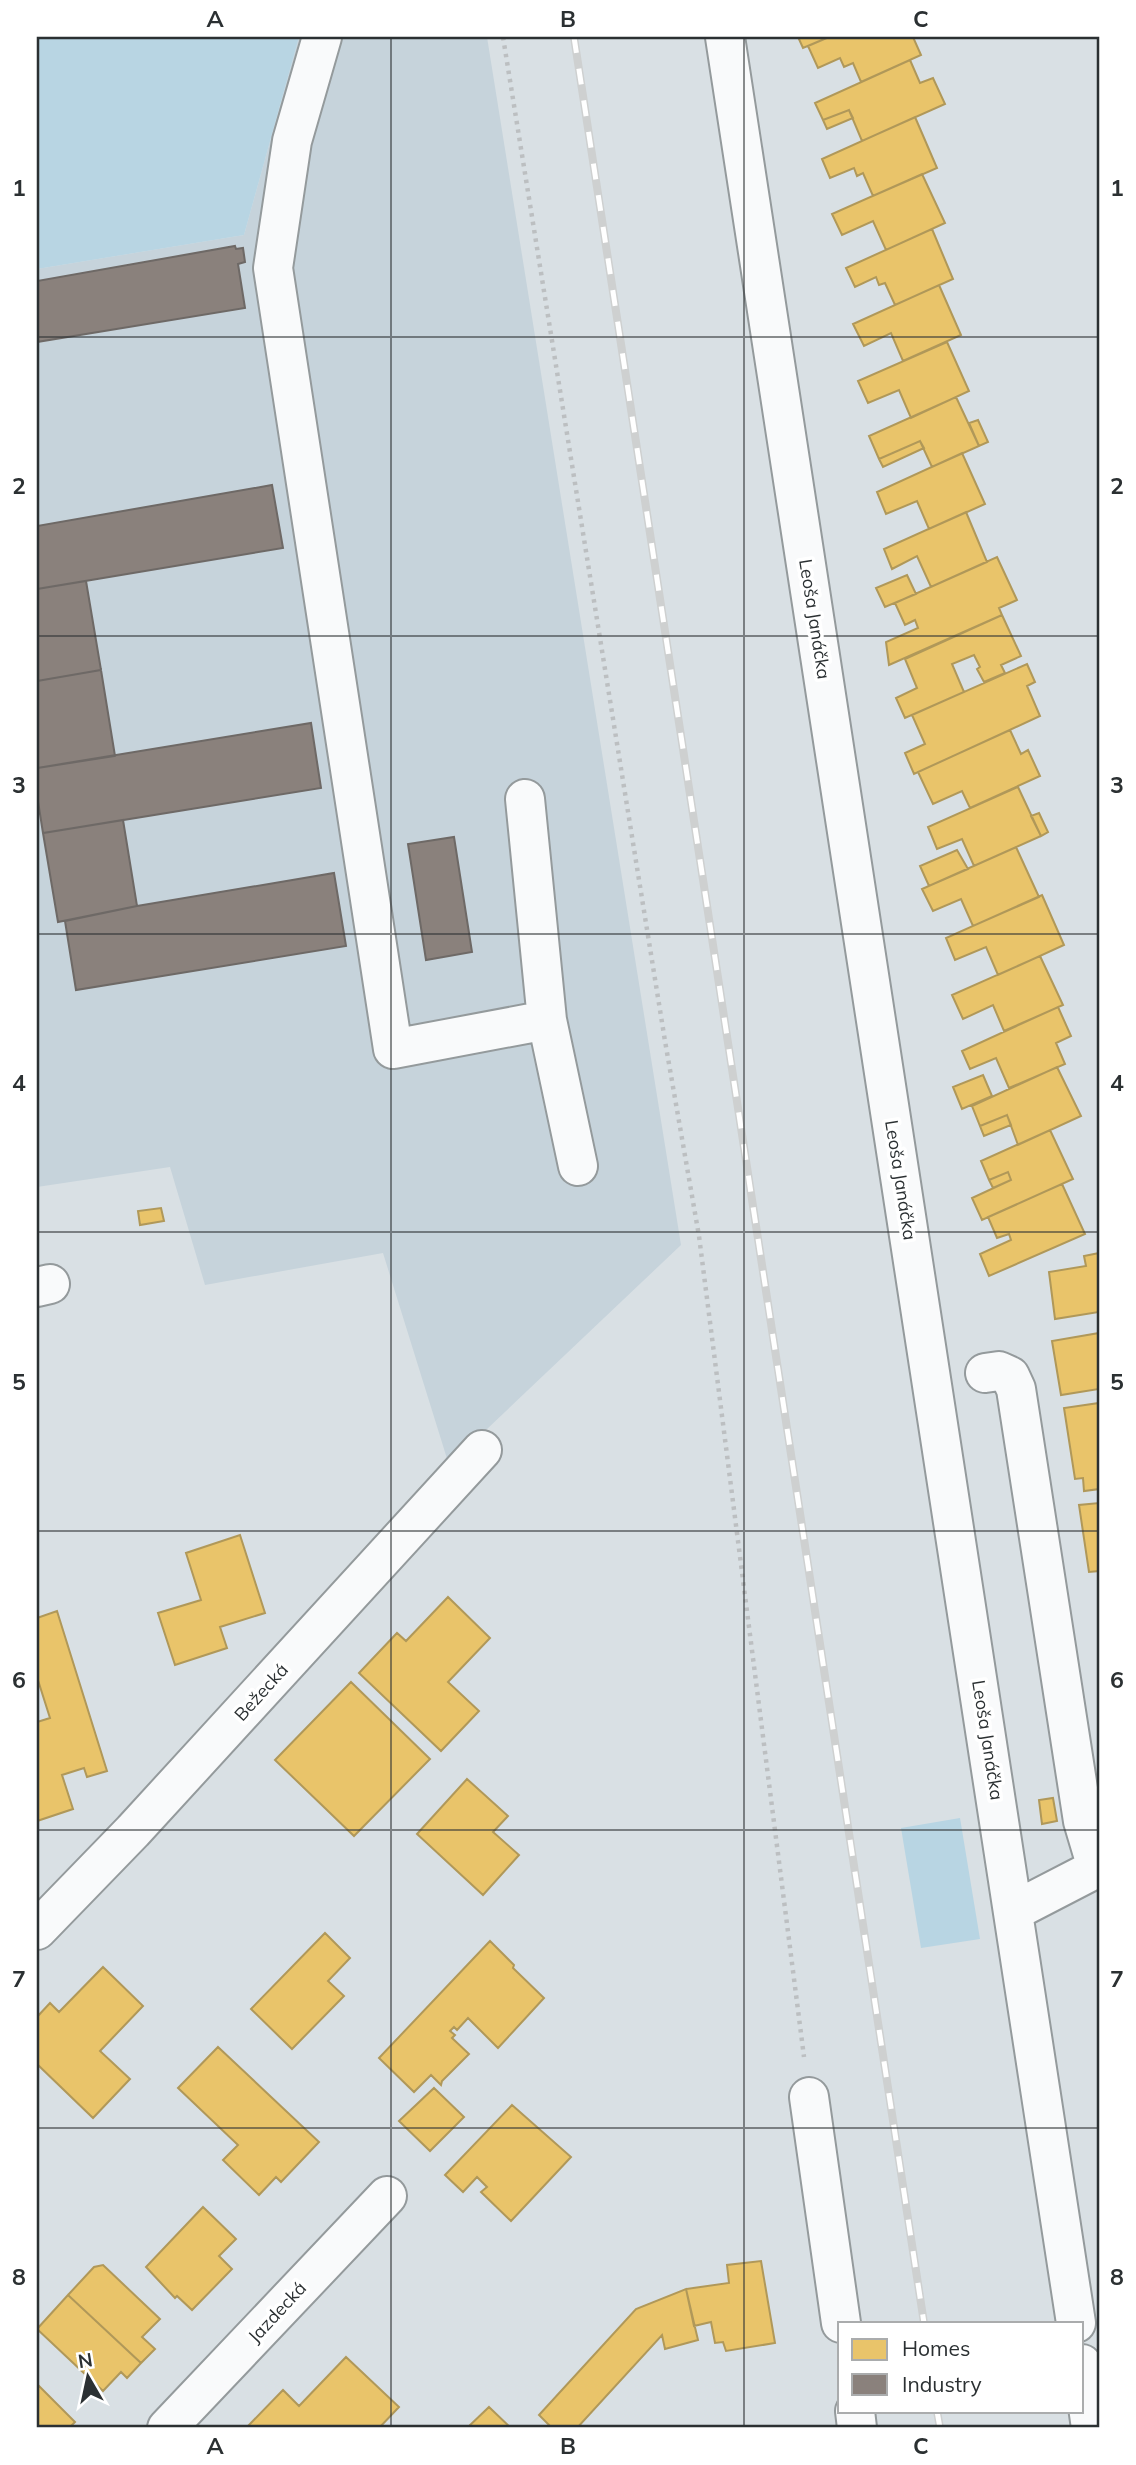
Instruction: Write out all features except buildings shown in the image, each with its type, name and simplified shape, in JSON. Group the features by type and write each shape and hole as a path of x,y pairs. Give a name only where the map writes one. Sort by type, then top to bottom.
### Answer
{"street":[{"path":"322,37 292,141 273,268 393,1049 547,1020"},
{"name":"Leoša Janáčka","path":"725,37 1076,2322"},
{"path":"525,799 547,1020 578,1166"},
{"path":"985,1373 999,1371 1010,1376 1016,1389 1083,1821 1098,1867 1014,1911"},
{"name":"Bežecká","path":"37,1930 133,1831 482,1450"},
{"path":"809,2097 841,2322"},
{"name":"Jazdecká","path":"167,2428 387,2196"},
{"path":"1084,2378 1091,2428"}],"path":[{"path":"503,37 699,1236 809,2097"}],"shaded area":[{"path":"37,37 299,37 244,235 37,269"},
{"path":"299,37 487,37 681,1245 449,1465 383,1253 205,1285 170,1167 37,1187 37,269 244,235"},
{"path":"960,1818 980,1939 921,1948 901,1828"}],"railway":[{"path":"574,37 924,2322"},
{"path":"937,2412 940,2428"}]}
